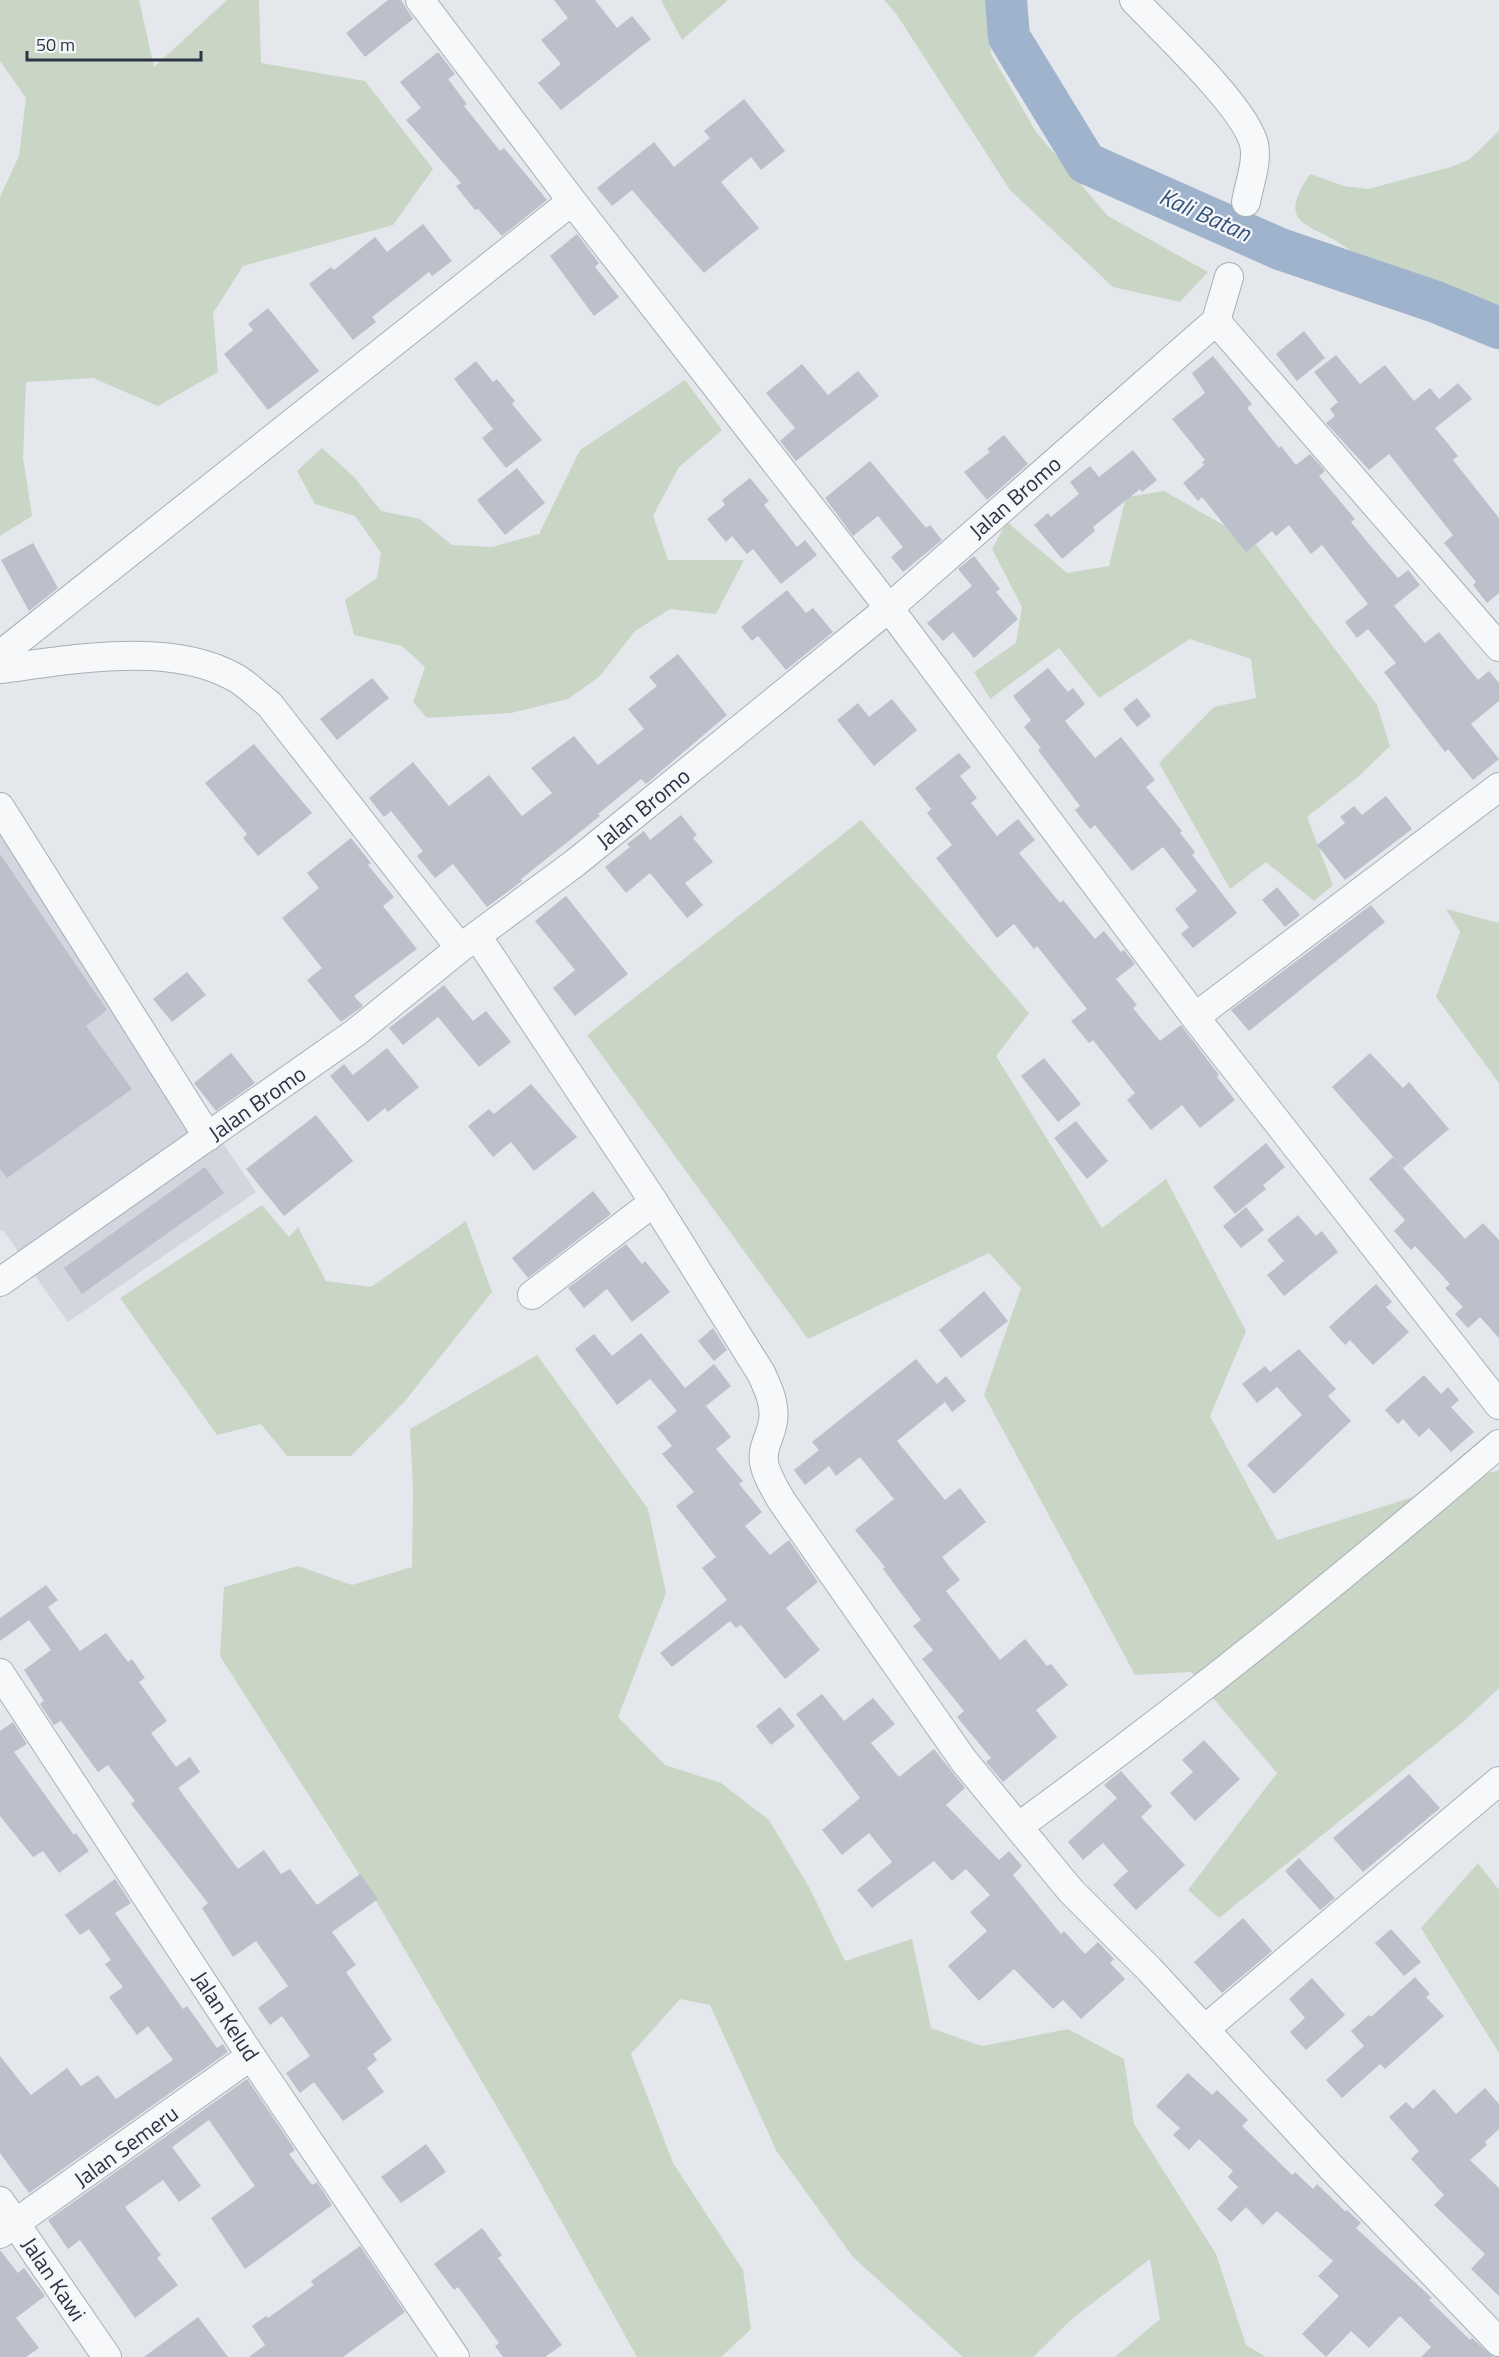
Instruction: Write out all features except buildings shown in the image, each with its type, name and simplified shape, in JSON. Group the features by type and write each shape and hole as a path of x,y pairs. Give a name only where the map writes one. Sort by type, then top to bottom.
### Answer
{"street":[{"path":"420,0 572,201 889,608 1195,1017 1499,1405"},
{"path":"1134,0 1227,99 1247,127 1255,154 1246,202"},
{"path":"0,655 572,201"},
{"path":"1229,277 1216,321 1499,647"},
{"name":"Jalan Bromo","path":"0,1282 355,1033 469,942 575,863 889,608 1216,321"},
{"path":"0,669 99,658 160,656 202,664 236,678 269,704 469,942 654,1202 761,1373 770,1392 774,1410 772,1426 764,1448 764,1463 781,1500 964,1761 1071,1891 1205,2029 1330,2166 1499,2342"},
{"path":"1195,1017 1499,787"},
{"path":"0,807 208,1137"},
{"path":"532,1296 654,1202"},
{"path":"1018,1827 1123,1751 1253,1650 1499,1444"},
{"name":"Jalan Kelud","path":"0,1673 251,2056 455,2357"},
{"path":"1205,2029 1499,1781"},
{"name":"Jalan Semeru","path":"8,2229 251,2056"},
{"name":"Jalan Kawi","path":"0,2200 8,2229 107,2357"}],"shaded area":[{"path":"0,814 256,1192 68,1322 3,1230 0,1231"}],"green space":[{"path":"0,0 139,0 154,67 227,0 259,0 261,63 365,81 433,169 393,225 243,266 213,313 218,372 158,406 93,378 26,382 23,457 32,516 0,536 0,197 19,156 26,98 0,61"},
{"path":"661,0 726,0 727,1 682,40"},
{"path":"884,0 986,0 991,54 1036,132 1108,216 1208,272 1180,302 1113,287 1010,190 897,15"},
{"path":"1499,131 1499,351 1493,325 1365,277 1351,252 1303,222 1297,215 1295,205 1299,192 1310,174 1344,186 1368,189 1451,167 1470,159"},
{"path":"685,380 722,430 679,467 653,516 668,560 744,560 716,614 670,609 635,631 599,677 568,699 511,713 427,718 413,702 425,667 402,646 354,635 345,600 377,578 381,553 355,516 315,504 297,471 322,448 354,477 381,511 420,519 452,545 492,547 539,534 580,450"},
{"path":"1164,491 1255,543 1377,705 1390,746 1359,776 1307,817 1333,885 1314,901 1266,862 1230,889 1159,763 1214,707 1256,698 1251,659 1190,639 1099,698 1059,648 990,699 974,672 1016,643 1022,607 992,549 1007,522 1067,573 1109,566 1126,497"},
{"path":"861,820 1029,1013 996,1056 1102,1228 1166,1179 1246,1331 1210,1416 1277,1540 1499,1470 1499,1688 1463,1722 1219,1918 1188,1890 1277,1773 1191,1672 1135,1675 984,1395 1021,1288 989,1253 808,1339 587,1035"},
{"path":"1446,909 1499,923 1499,1083 1436,997 1460,932"},
{"path":"262,1205 289,1237 298,1227 326,1281 371,1287 466,1221 492,1292 405,1401 351,1456 287,1456 261,1424 217,1435 120,1298"},
{"path":"537,1355 648,1509 666,1593 618,1717 665,1765 721,1783 769,1820 809,1887 845,1961 912,1939 931,2028 982,2046 1068,2029 1124,2059 1134,2124 1216,2254 1246,2345 1266,2357 1115,2357 1160,2319 1150,2259 1073,2318 1033,2357 963,2357 853,2257 777,2152 710,2005 680,1999 631,2054 673,2163 743,2270 751,2329 721,2357 637,2357 518,2143 375,1899 220,1656 224,1587 298,1566 352,1585 412,1567 413,1490 410,1429"},
{"path":"1478,1863 1499,1890 1499,2053 1421,1928"}],"waterway":[{"name":"Kali Batan","path":"1006,0 1009,37 1086,163 1280,249 1436,302 1499,328"}]}
